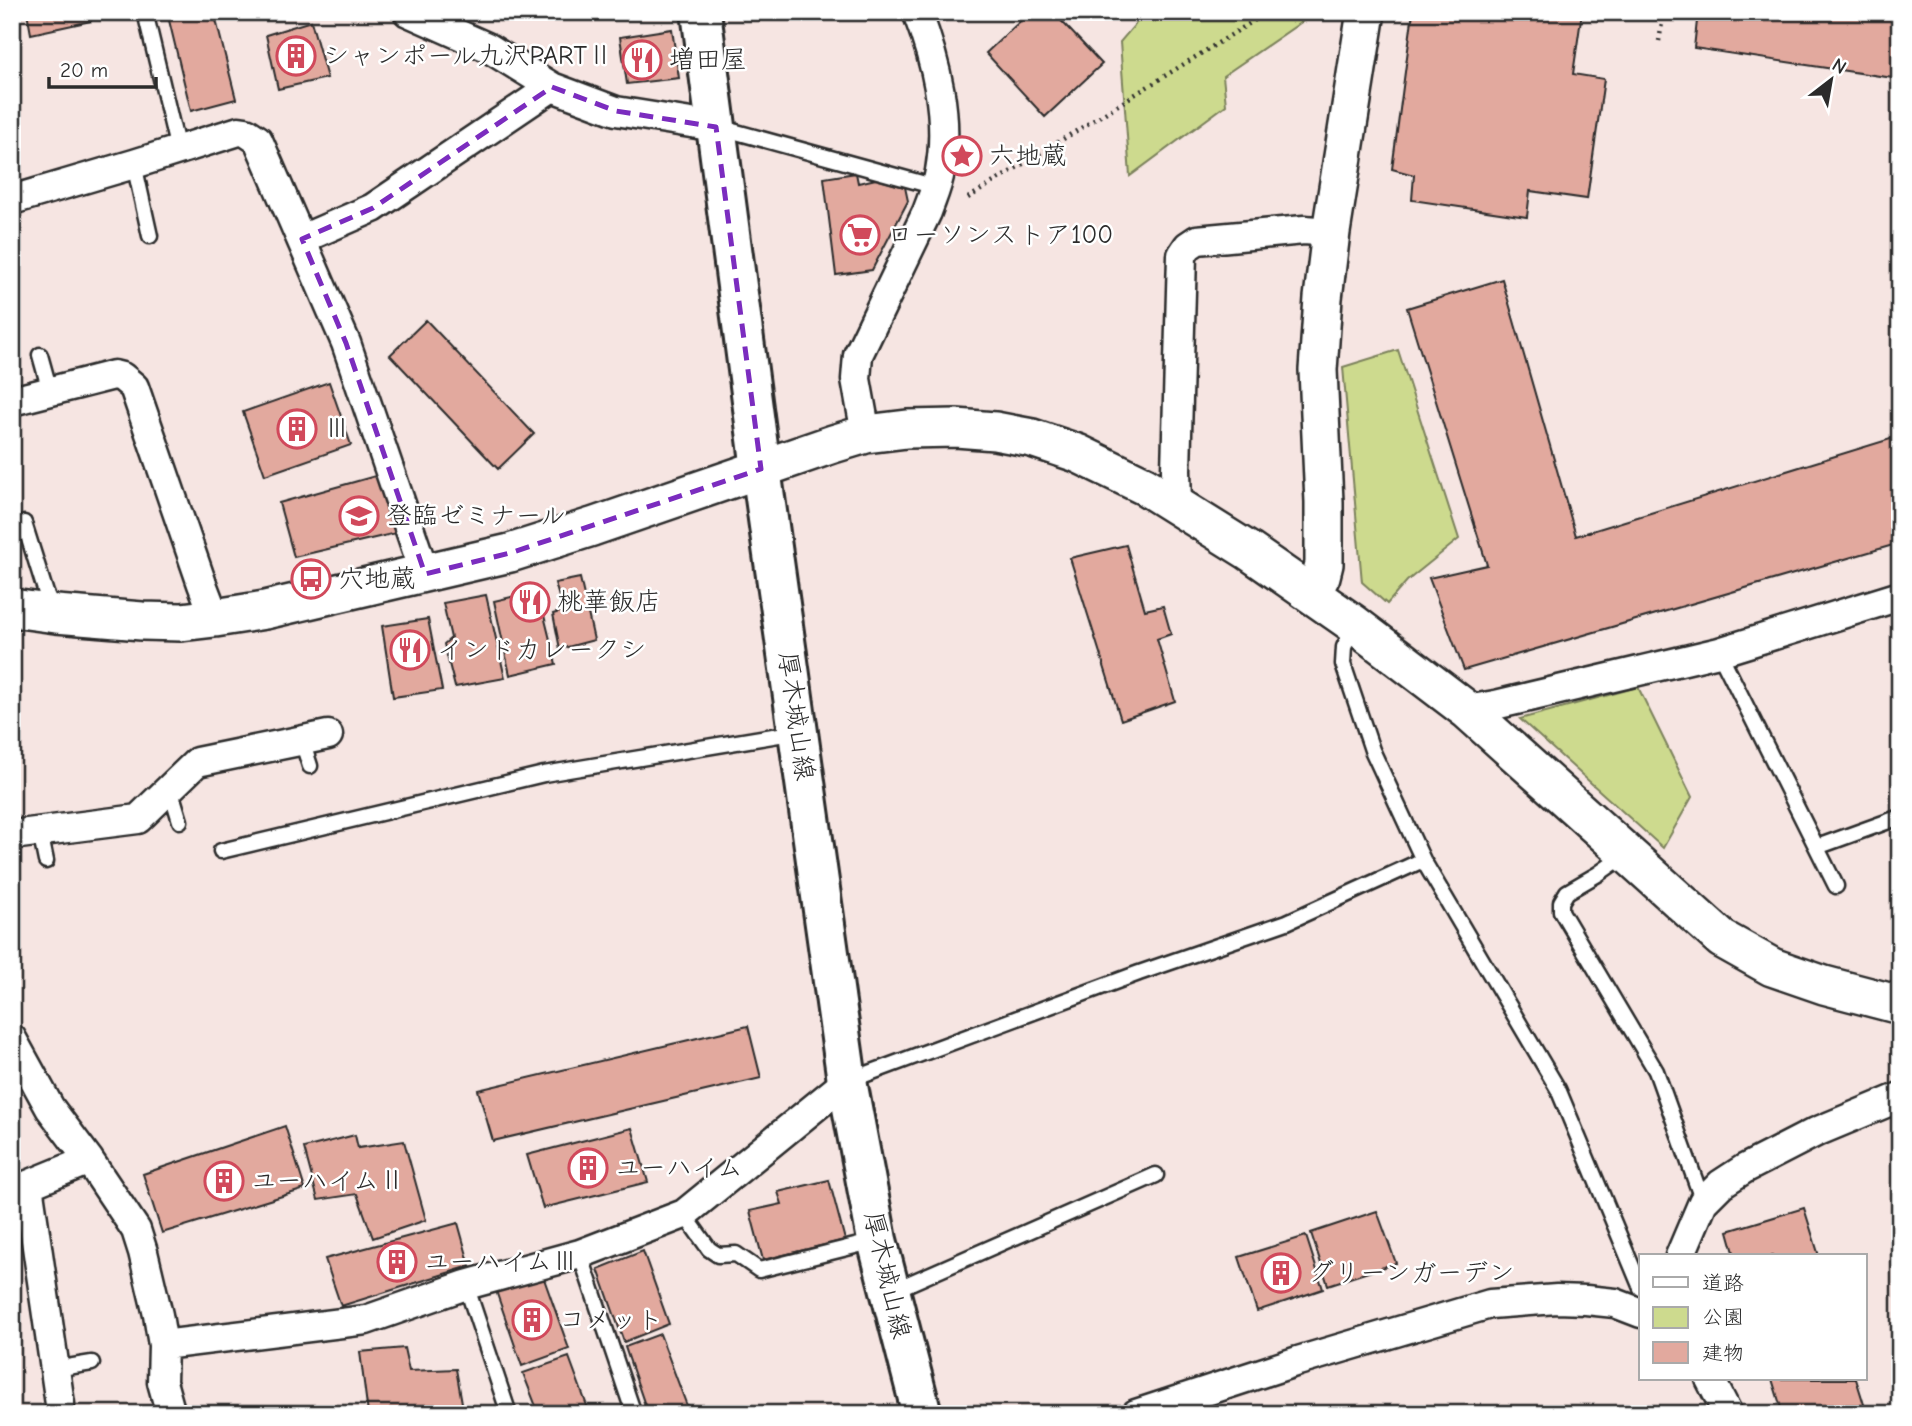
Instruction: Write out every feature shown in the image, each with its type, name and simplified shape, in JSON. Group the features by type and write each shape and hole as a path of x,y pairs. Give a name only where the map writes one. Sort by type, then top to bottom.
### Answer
{"main road":[{"name":"厚木城山線","path":"701,12 846,1081 877,1240 922,1414"}],"street":[{"path":"409,12 487,47 552,87 616,111 716,127"},
{"path":"866,434 856,379 858,355 927,212 936,187 943,152 940,88 918,12"},
{"path":"1311,594 1324,564 1318,370 1331,232 1366,12"},
{"path":"302,239 373,208 552,87"},
{"path":"12,200 239,131 258,140 346,343 425,573"},
{"path":"1177,505 1182,255 1188,246 1197,240 1304,230 1331,232"},
{"path":"12,401 114,375 130,381 215,618"},
{"path":"12,608 142,621 181,622 215,618 277,607 533,545 866,434 907,429 956,428 1023,436 1067,449 1110,467 1177,505 1354,624 1467,710 1722,939 1772,967 1824,985 1900,1005"},
{"path":"1467,710 1719,652 1900,596"},
{"path":"12,835 138,819 197,762 314,747"},
{"path":"12,1039 50,1108 136,1230 144,1252 163,1345 162,1382 172,1414"},
{"path":"163,1345 366,1320 466,1285 580,1254 684,1214 846,1081"},
{"path":"1680,1254 1703,1202 1721,1184 1816,1132 1900,1097"},
{"path":"60,1404 20,1189 89,1160"},
{"path":"1136,1414 1298,1361 1490,1304 1557,1299 1586,1300 1615,1303 1639,1312"},
{"path":"1711,1380 1728,1414"}],"lane":[{"path":"145,12 178,150"},
{"path":"716,127 936,187"},
{"path":"134,164 150,236"},
{"path":"40,355 50,391"},
{"path":"24,523 46,593 56,614"},
{"path":"1354,624 1344,647 1343,664 1372,750 1423,860 1558,1089 1639,1283"},
{"path":"1719,652 1836,886"},
{"path":"220,851 544,774 798,731"},
{"path":"170,788 180,821"},
{"path":"1817,847 1900,817"},
{"path":"40,832 46,861"},
{"path":"1626,854 1567,892 1561,902 1561,911 1656,1071 1703,1202"},
{"path":"846,1081 1139,973 1287,922 1423,860"},
{"path":"889,1292 1156,1175"},
{"path":"684,1214 709,1249 718,1255 736,1254 759,1270 877,1240"},
{"path":"580,1254 634,1414"},
{"path":"466,1285 509,1414"},
{"path":"55,1369 92,1363"}],"path":[{"path":"936,187 967,198 1268,12"},
{"path":"1659,41 1664,12"}],"highlighted area":[{"path":"552,87 616,111 716,127 761,469 510,553 425,574 346,343 302,239 373,208"}],"green space":[{"path":"1144,12 1316,12 1223,76 1226,105 1130,176 1120,42"},
{"path":"1398,350 1459,539 1407,581 1387,604 1362,582 1343,367"},
{"path":"1638,687 1692,797 1663,848 1520,719"}],"building":[{"path":"27,12 89,12 91,21 31,34"},
{"path":"167,12 214,12 236,99 191,111"},
{"path":"1030,12 1053,12 1102,64 1045,117 986,53"},
{"path":"1413,12 1582,12 1573,74 1604,79 1587,199 1530,191 1527,217 1412,200 1414,175 1392,169"},
{"path":"1698,12 1900,12 1900,79 1694,48"},
{"name":"シャンポール九沢PARTⅡ","path":"311,21 327,78 278,89 266,35"},
{"path":"672,29 679,78 627,84 620,37"},
{"name":"ローソンストア100","path":"856,173 858,183 876,179 905,187 908,201 872,270 836,275 824,178"},
{"path":"1502,279 1576,536 1900,436 1900,543 1464,670 1429,578 1487,565 1407,308"},
{"path":"426,320 534,434 498,469 390,355"},
{"name":"Ⅲ","path":"329,382 351,445 265,475 243,412"},
{"path":"379,475 396,533 294,557 279,503"},
{"path":"1126,545 1145,610 1163,606 1171,634 1157,639 1175,701 1121,720 1070,558"},
{"path":"580,578 594,640 560,649 553,614 563,611 555,583"},
{"path":"538,591 556,664 510,675 494,601"},
{"path":"486,595 505,678 455,687 444,644 451,638 443,603"},
{"path":"428,619 442,690 393,697 382,626"},
{"path":"748,1026 761,1078 493,1141 478,1090"},
{"name":"ユーハイムⅡ","path":"285,1126 305,1189 162,1233 143,1174"},
{"name":"ユーハイム","path":"632,1128 648,1182 543,1208 527,1155"},
{"path":"355,1135 358,1148 404,1141 426,1220 373,1238 357,1194 318,1200 304,1148"},
{"path":"829,1180 845,1240 763,1260 750,1211 782,1204 778,1192"},
{"path":"1804,1208 1818,1254 1734,1254 1728,1231"},
{"path":"1377,1211 1396,1263 1328,1285 1311,1233"},
{"name":"ユーハイムⅢ","path":"458,1223 470,1266 341,1306 325,1259"},
{"name":"グリーンガーデン","path":"1306,1236 1323,1289 1257,1311 1239,1257"},
{"path":"643,1251 669,1324 624,1342 598,1269"},
{"name":"コメット","path":"543,1276 569,1349 522,1366 496,1291"},
{"path":"660,1334 690,1414 648,1414 625,1347"},
{"path":"404,1348 409,1371 456,1369 464,1414 368,1414 360,1352"},
{"path":"569,1357 590,1414 539,1414 523,1373"},
{"path":"1772,1380 1856,1380 1867,1414 1783,1414"}],"place":[{"name":"シャンポール九沢PARTⅡ","path":"296,56"},
{"name":"増田屋","path":"642,60"},
{"name":"六地蔵","path":"962,156"},
{"name":"ローソンストア100","path":"860,235"},
{"name":"Ⅲ","path":"297,429"},
{"name":"登臨ゼミナール","path":"359,516"},
{"name":"穴地蔵","path":"311,579"},
{"name":"桃華飯店","path":"530,602"},
{"name":"インドカレークシ","path":"410,650"},
{"name":"ユーハイム","path":"588,1168"},
{"name":"ユーハイムⅡ","path":"224,1181"},
{"name":"ユーハイムⅢ","path":"397,1262"},
{"name":"グリーンガーデン","path":"1281,1273"},
{"name":"コメット","path":"532,1320"}]}
